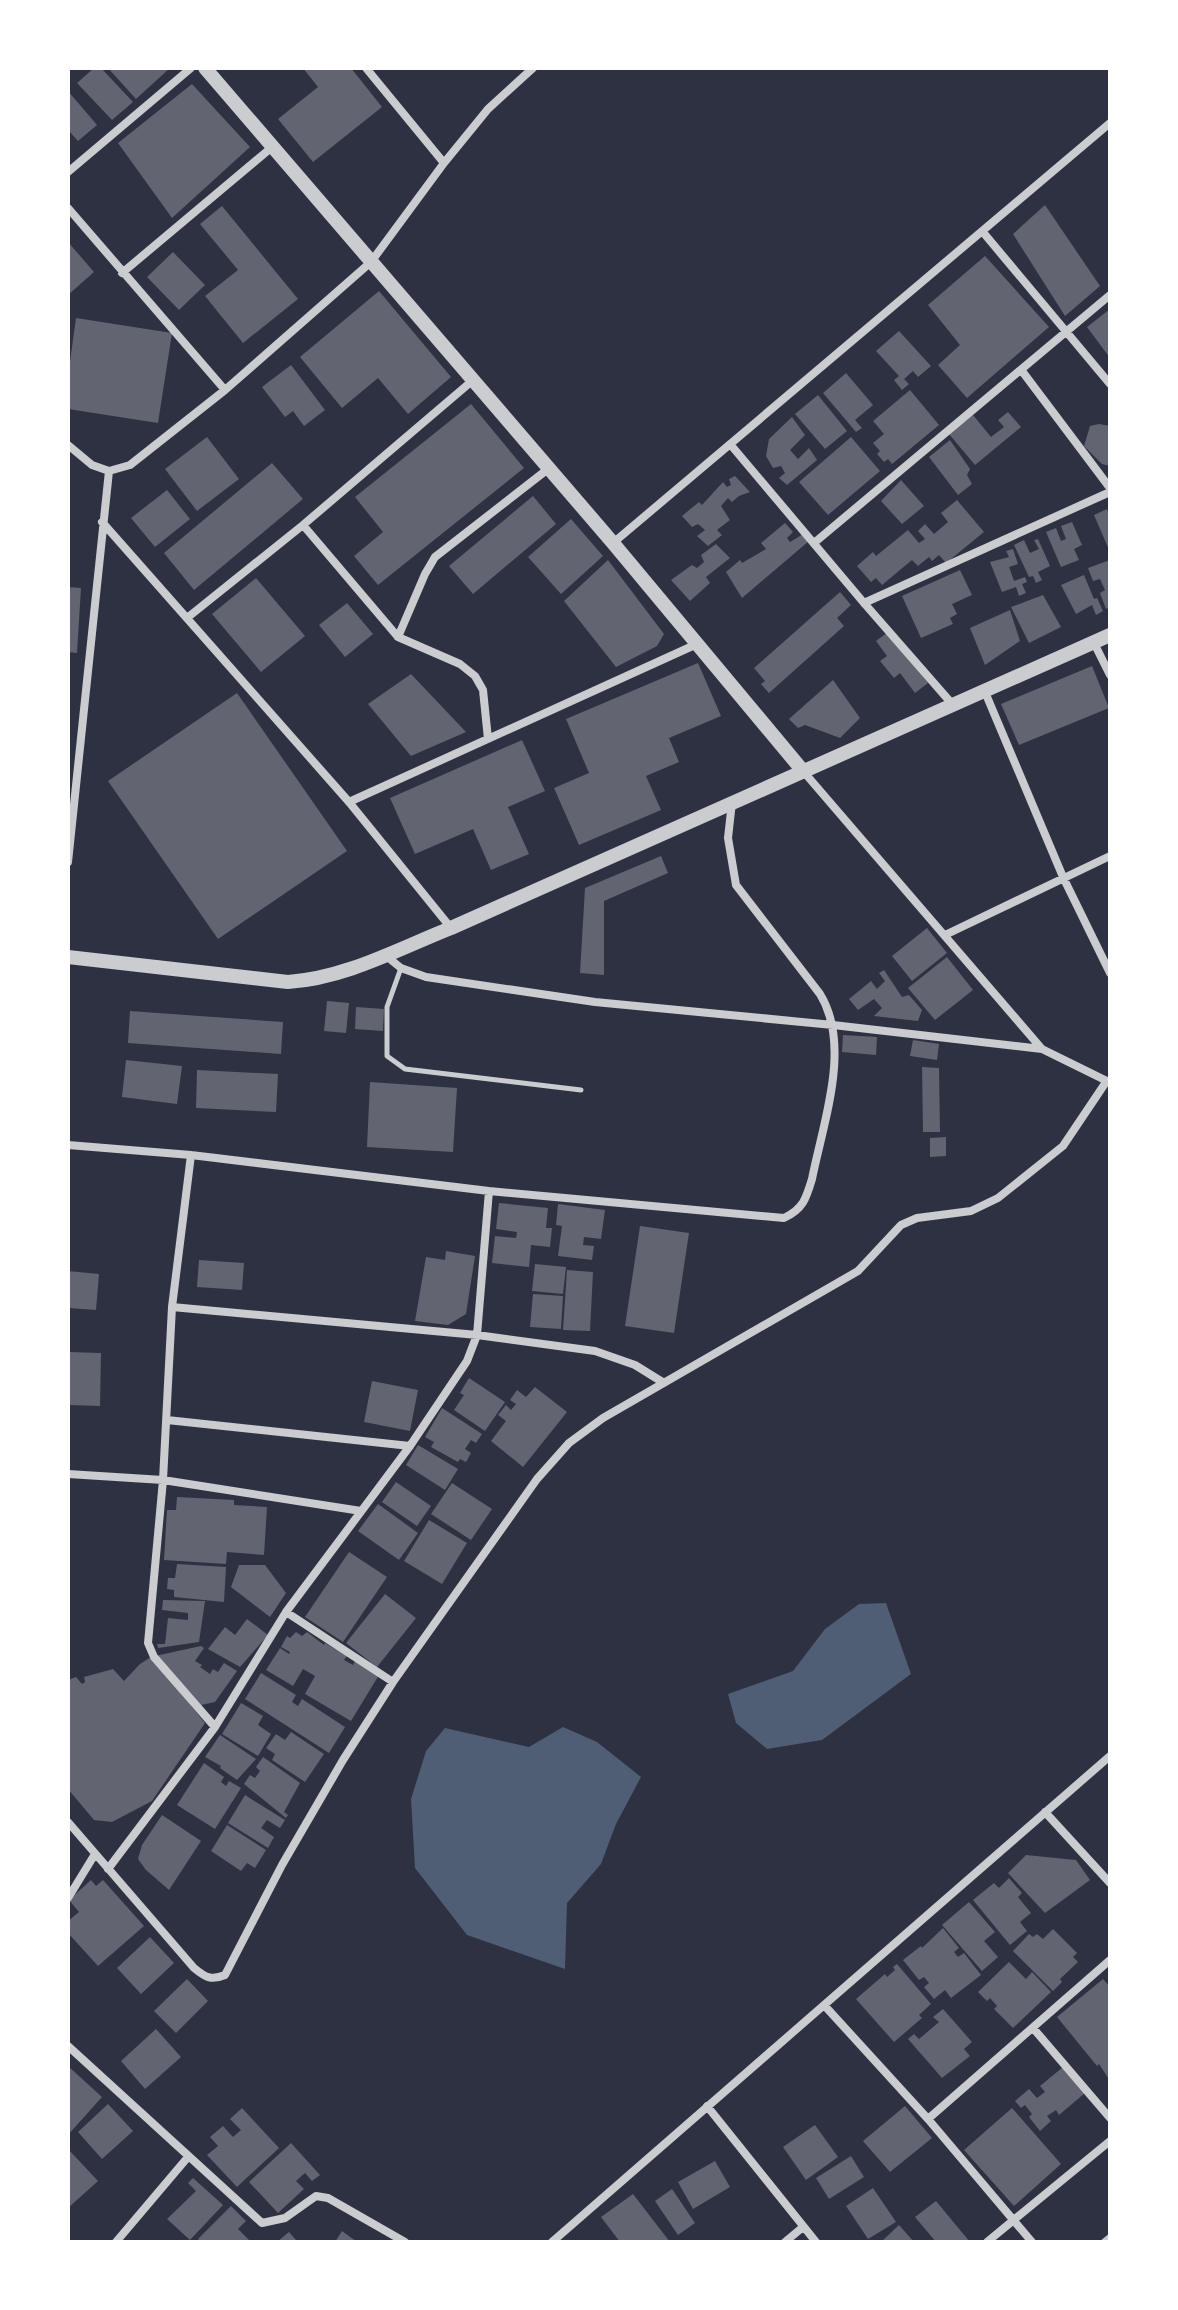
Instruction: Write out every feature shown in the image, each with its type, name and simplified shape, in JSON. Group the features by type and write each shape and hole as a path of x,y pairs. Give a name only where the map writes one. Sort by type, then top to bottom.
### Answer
{"street":[{"path":"68,172 191,68"},
{"path":"205,68 1042,1049"},
{"path":"366,68 444,163"},
{"path":"68,445 92,465 109,471 130,465 225,390 371,262 488,109 533,68"},
{"path":"613,543 1110,123"},
{"path":"122,273 271,148"},
{"path":"70,213 225,390"},
{"path":"982,231 1110,384"},
{"path":"814,543 1110,295"},
{"path":"864,603 1110,490 1022,371"},
{"path":"187,618 303,525 472,381"},
{"path":"730,444 954,706"},
{"path":"398,637 417,590 435,557 548,469"},
{"path":"68,862 71,796 109,471"},
{"path":"102,522 349,802 451,928"},
{"path":"303,525 398,637 460,664 475,676 483,690 488,739"},
{"path":"68,957 288,982 341,974 1110,635"},
{"path":"1094,643 1110,675"},
{"path":"349,802 697,644"},
{"path":"985,692 1063,877 1110,973"},
{"path":"68,1145 191,1155 489,1191 784,1218 797,1212 807,1197 835,1062 833,1025 820,994 736,885 728,838 732,801"},
{"path":"945,935 1110,856"},
{"path":"68,1822 205,1977 216,1979 225,1975 282,1865 393,1682 537,1479 569,1443 603,1418 858,1271 901,1225 917,1218 971,1211 998,1198 1063,1146 1108,1082 1042,1049 595,1002 426,977 401,968 385,954"},
{"path":"191,1155 172,1307 163,1480 148,1643 154,1657 215,1727"},
{"path":"108,1869 215,1727 286,1612 410,1446 467,1361 477,1335 489,1191"},
{"path":"172,1307 477,1335 595,1351 635,1365 664,1383"},
{"path":"167,1420 410,1446"},
{"path":"68,1474 163,1480 361,1511"},
{"path":"286,1612 393,1682"},
{"path":"552,2242 1110,1756"},
{"path":"1045,1812 1110,1883"},
{"path":"68,1898 95,1854"},
{"path":"928,2119 1110,1960"},
{"path":"824,2005 928,2119 1032,2242"},
{"path":"1033,2028 1110,2118"},
{"path":"68,2046 262,2223 285,2218 316,2196 328,2198 405,2242"},
{"path":"707,2106 816,2242"},
{"path":"987,2242 1110,2141"},
{"path":"116,2242 188,2157"},
{"path":"785,2242 803,2227"},
{"path":"1105,2242 1110,2238"}],"lane":[{"path":"401,968 387,1007 387,1056 395,1064 405,1069 581,1090"}],"water":[{"path":"886,1603 911,1674 822,1740 767,1749 736,1723 728,1694 793,1671 825,1629 859,1604"},
{"path":"563,1727 597,1742 641,1777 616,1824 601,1864 567,1903 565,1969 467,1935 415,1868 411,1799 426,1751 445,1728 529,1747"}],"building":[{"path":"94,68 101,68 133,102 112,120 77,83"},
{"path":"108,68 170,68 136,99"},
{"path":"303,68 351,68 382,107 313,162 278,119 318,87"},
{"path":"192,84 250,147 172,218 118,143"},
{"path":"68,91 97,125 78,141 68,130"},
{"path":"1045,205 1100,286 1065,316 1013,234"},
{"path":"222,206 298,299 243,343 205,296 238,270 200,224"},
{"path":"68,242 94,272 68,295"},
{"path":"173,252 205,285 179,310 147,277"},
{"path":"985,256 1049,327 967,398 938,365 960,345 928,305"},
{"path":"379,291 451,377 408,414 378,378 342,408 300,357"},
{"path":"1110,309 1110,358 1087,327"},
{"path":"76,318 172,333 158,423 68,409 68,376"},
{"path":"899,331 931,366 918,377 913,371 904,379 909,384 902,390 894,380 899,376 876,351"},
{"path":"291,365 325,410 304,426 293,411 285,417 262,387"},
{"path":"846,373 873,405 855,420 862,428 856,432 823,393"},
{"path":"910,390 939,425 892,464 888,459 884,462 873,443 884,434 873,421"},
{"path":"818,395 847,431 825,449 795,414"},
{"path":"471,404 524,468 378,585 354,556 383,532 355,497"},
{"path":"1008,412 1021,427 975,465 949,434 973,415 991,437 1004,427 998,420"},
{"path":"792,417 805,435 790,450 798,459 809,448 817,460 787,485 779,478 785,473 781,466 773,468 766,456 769,439"},
{"path":"1090,426 1110,426 1110,466 1102,464 1084,446"},
{"path":"207,437 239,479 197,511 165,469"},
{"path":"851,437 880,471 828,515 799,482"},
{"path":"950,440 970,469 967,475 972,484 958,495 929,457"},
{"path":"272,463 303,499 194,590 164,553"},
{"path":"735,476 750,492 732,502 728,498 721,506 730,520 717,530 722,535 708,546 697,536 705,530 698,524 692,527 682,516 699,502 702,505 723,482 727,487 731,485 729,479"},
{"path":"901,480 924,506 902,524 881,501"},
{"path":"167,490 190,519 155,547 131,518"},
{"path":"533,496 556,524 473,594 449,566"},
{"path":"957,500 984,532 946,563 939,555 932,561 929,557 918,566 912,560 882,585 876,578 871,582 857,566 873,552 876,556 908,530 919,543 925,539 918,531 925,524 934,534 948,522 941,513"},
{"path":"1107,509 1110,518 1110,552 1094,515"},
{"path":"571,519 603,556 561,594 528,557"},
{"path":"1072,522 1082,545 1074,549 1079,560 1061,567 1046,532 1056,528 1061,541 1066,539 1061,526"},
{"path":"785,523 793,532 787,538 790,542 803,534 809,541 742,598 726,572 740,560 742,563 766,549 761,543"},
{"path":"1038,539 1050,566 1038,572 1042,580 1036,583 1033,576 1029,577 1014,545 1024,540 1030,553 1039,549 1034,540"},
{"path":"716,544 730,558 706,577 710,583 690,601 671,580 692,565 697,568 704,562 701,555"},
{"path":"1013,549 1018,564 1009,567 1014,581 1025,577 1027,582 1022,584 1026,593 1019,596 1016,587 1002,592 990,562 1009,557 1006,551"},
{"path":"608,560 664,634 657,646 616,667 564,601"},
{"path":"1110,560 1110,607 1106,609 1100,593 1105,590 1100,579 1093,581 1088,568"},
{"path":"960,570 972,595 952,604 957,614 950,618 953,624 921,638 902,596"},
{"path":"1084,575 1103,611 1096,615 1092,605 1076,614 1061,585"},
{"path":"256,578 305,636 261,672 212,614"},
{"path":"68,587 81,588 77,653 68,652"},
{"path":"840,592 851,605 837,618 844,626 769,693 761,684 765,681 754,668"},
{"path":"1043,595 1061,627 1029,643 1011,607"},
{"path":"347,603 373,634 345,657 319,625"},
{"path":"1010,610 1020,641 985,665 970,628"},
{"path":"888,632 928,683 915,693 900,673 894,678 880,661 887,656 876,641"},
{"path":"698,663 721,716 669,738 679,762 646,776 661,810 579,845 554,788 589,773 566,719"},
{"path":"1092,666 1109,708 1019,745 1001,704"},
{"path":"411,674 466,732 411,756 368,704"},
{"path":"833,680 860,718 840,738 805,725 798,728 789,719"},
{"path":"237,693 347,851 218,939 108,781"},
{"path":"522,740 545,791 508,807 529,854 491,870 473,829 415,854 390,798"},
{"path":"661,856 668,873 604,901 604,975 580,973 585,888"},
{"path":"927,928 947,953 912,981 892,956"},
{"path":"947,957 973,990 935,1020 908,988"},
{"path":"884,970 902,997 909,995 922,1010 918,1021 874,1016 882,1008 874,999 858,1010 849,999 871,981 877,989 885,981 879,973"},
{"path":"327,1001 349,1003 346,1033 324,1031"},
{"path":"356,1007 384,1009 383,1031 355,1029"},
{"path":"130,1011 283,1022 281,1054 128,1043"},
{"path":"843,1035 877,1037 876,1055 842,1052"},
{"path":"913,1040 939,1044 937,1060 910,1056"},
{"path":"126,1060 182,1066 177,1104 122,1097"},
{"path":"922,1067 939,1068 940,1132 923,1132"},
{"path":"197,1070 278,1074 276,1112 196,1108"},
{"path":"370,1082 457,1088 453,1152 367,1147"},
{"path":"946,1137 946,1156 930,1157 930,1138"},
{"path":"499,1203 548,1208 546,1228 552,1228 550,1247 531,1245 529,1267 492,1263 495,1236 516,1238 517,1232 496,1229"},
{"path":"558,1204 605,1210 601,1239 584,1237 583,1245 594,1246 592,1260 558,1256 562,1226 556,1225"},
{"path":"640,1226 689,1233 674,1333 625,1326"},
{"path":"446,1251 475,1256 466,1314 448,1325 415,1321 426,1257 445,1260"},
{"path":"199,1260 244,1263 242,1290 197,1287"},
{"path":"535,1264 566,1267 563,1294 532,1291"},
{"path":"567,1270 593,1272 590,1331 563,1330"},
{"path":"68,1271 99,1274 96,1310 68,1308"},
{"path":"533,1294 563,1296 561,1329 530,1327"},
{"path":"68,1352 101,1353 100,1406 68,1405"},
{"path":"469,1378 505,1402 485,1431 454,1410 464,1395 460,1393"},
{"path":"372,1381 418,1390 410,1431 364,1422"},
{"path":"535,1387 567,1412 523,1467 491,1441 506,1421 498,1415 506,1405 511,1410 516,1404 510,1400 517,1390 526,1397"},
{"path":"442,1408 482,1434 476,1443 471,1440 465,1449 471,1453 466,1462 460,1459 458,1462 431,1447 434,1442 425,1437"},
{"path":"418,1445 458,1469 445,1490 406,1465"},
{"path":"396,1482 431,1506 417,1526 382,1502"},
{"path":"452,1483 492,1509 471,1540 431,1514"},
{"path":"177,1497 234,1500 234,1505 267,1507 264,1555 227,1552 226,1564 164,1560 167,1510 176,1510"},
{"path":"378,1504 418,1533 399,1560 358,1531"},
{"path":"429,1520 467,1543 442,1584 404,1561"},
{"path":"349,1552 387,1577 343,1642 305,1617"},
{"path":"177,1564 226,1567 224,1602 174,1597 174,1590 167,1589 168,1578 175,1578"},
{"path":"239,1565 265,1565 286,1593 270,1617 231,1587"},
{"path":"385,1594 416,1618 377,1667 346,1643"},
{"path":"163,1600 205,1601 199,1642 158,1648 157,1644 165,1644 168,1618 188,1620 188,1613 162,1610"},
{"path":"247,1619 268,1635 240,1667 208,1649 225,1627 235,1635"},
{"path":"296,1632 302,1636 307,1632 324,1645 347,1656 344,1660 353,1665 355,1661 379,1675 351,1721 305,1694 315,1676 303,1669 293,1686 266,1670 280,1648 289,1654 281,1647 287,1636 290,1638"},
{"path":"201,1646 204,1648 195,1661 210,1674 213,1669 218,1672 224,1663 237,1671 215,1702 201,1705 155,1656"},
{"path":"151,1657 205,1723 152,1801 112,1822 94,1820 68,1789 68,1680 76,1677 82,1684 84,1677 113,1669 124,1681"},
{"path":"261,1673 296,1695 292,1702 298,1706 302,1699 345,1727 329,1753 245,1699"},
{"path":"241,1703 263,1716 258,1725 271,1734 258,1756 222,1734"},
{"path":"291,1732 324,1754 305,1782 272,1760 275,1754 266,1748 276,1734 285,1740"},
{"path":"220,1735 256,1759 237,1780 205,1757"},
{"path":"263,1757 300,1783 284,1812 288,1815 286,1818 244,1784 250,1775 255,1778 260,1771 256,1767"},
{"path":"204,1763 224,1777 221,1782 226,1786 229,1781 241,1788 215,1829 177,1805"},
{"path":"245,1795 285,1820 280,1828 267,1820 261,1828 274,1837 268,1848 228,1823"},
{"path":"162,1815 201,1841 169,1890 138,1859 142,1845"},
{"path":"227,1825 266,1850 255,1868 247,1863 241,1871 211,1851"},
{"path":"1026,1855 1076,1860 1090,1880 1045,1913 1008,1873"},
{"path":"1009,1878 1022,1893 1018,1897 1031,1913 1020,1922 1027,1931 1010,1945 973,1900 994,1883 999,1888"},
{"path":"91,1880 96,1886 103,1880 144,1926 98,1966 68,1933 68,1921 79,1912 69,1900"},
{"path":"969,1902 995,1932 984,1941 998,1957 982,1971 942,1925"},
{"path":"943,1928 959,1948 954,1952 958,1957 964,1953 981,1975 951,1998 945,1990 934,1999 924,1987 929,1983 924,1977 919,1980 903,1960 922,1948"},
{"path":"1053,1929 1077,1953 1073,1957 1078,1962 1060,1979 1062,1982 1053,1991 1013,1951 1029,1934 1033,1937 1037,1934 1043,1939"},
{"path":"150,1937 174,1963 141,1994 117,1968"},
{"path":"1009,1962 1026,1979 1032,1972 1051,1992 1013,2028 994,2009 997,2006 990,1998 987,2001 978,1992"},
{"path":"897,1964 931,2004 919,2015 922,2018 894,2042 856,1999 885,1974 887,1977"},
{"path":"187,1979 208,2001 176,2033 154,2011"},
{"path":"1103,1979 1110,1987 1110,2081 1057,2017"},
{"path":"943,2009 972,2042 964,2049 970,2056 942,2078 908,2039 914,2034 919,2039 939,2022 933,2017"},
{"path":"156,2029 181,2057 145,2089 121,2061"},
{"path":"68,2066 102,2097 68,2135"},
{"path":"1063,2067 1085,2093 1059,2115 1056,2110 1047,2116 1051,2121 1040,2131 1029,2117 1032,2114 1025,2105 1021,2108 1015,2101 1029,2089 1037,2098 1045,2092 1040,2086"},
{"path":"108,2104 133,2131 102,2159 78,2132"},
{"path":"905,2106 932,2138 890,2172 863,2141"},
{"path":"242,2108 279,2148 237,2187 207,2155 218,2146 210,2137 223,2126 233,2137 241,2130 230,2119"},
{"path":"1012,2108 1061,2164 1014,2206 964,2150"},
{"path":"815,2125 838,2157 806,2180 783,2147"},
{"path":"291,2143 320,2175 312,2181 305,2173 296,2181 304,2189 278,2213 249,2182"},
{"path":"68,2149 98,2181 68,2208"},
{"path":"851,2156 864,2177 829,2199 816,2178"},
{"path":"715,2161 730,2187 693,2209 678,2182"},
{"path":"193,2178 223,2205 190,2240 167,2219 196,2191 188,2183"},
{"path":"873,2188 896,2222 868,2239 846,2206"},
{"path":"672,2189 695,2223 678,2235 655,2201"},
{"path":"633,2194 670,2242 620,2242 601,2217"},
{"path":"936,2201 970,2242 936,2242 915,2217"},
{"path":"231,2206 246,2221 238,2229 251,2242 201,2242 198,2239"},
{"path":"899,2225 914,2242 881,2242"},
{"path":"342,2231 357,2242 335,2242"},
{"path":"289,2232 296,2240 294,2242 277,2242"}]}
